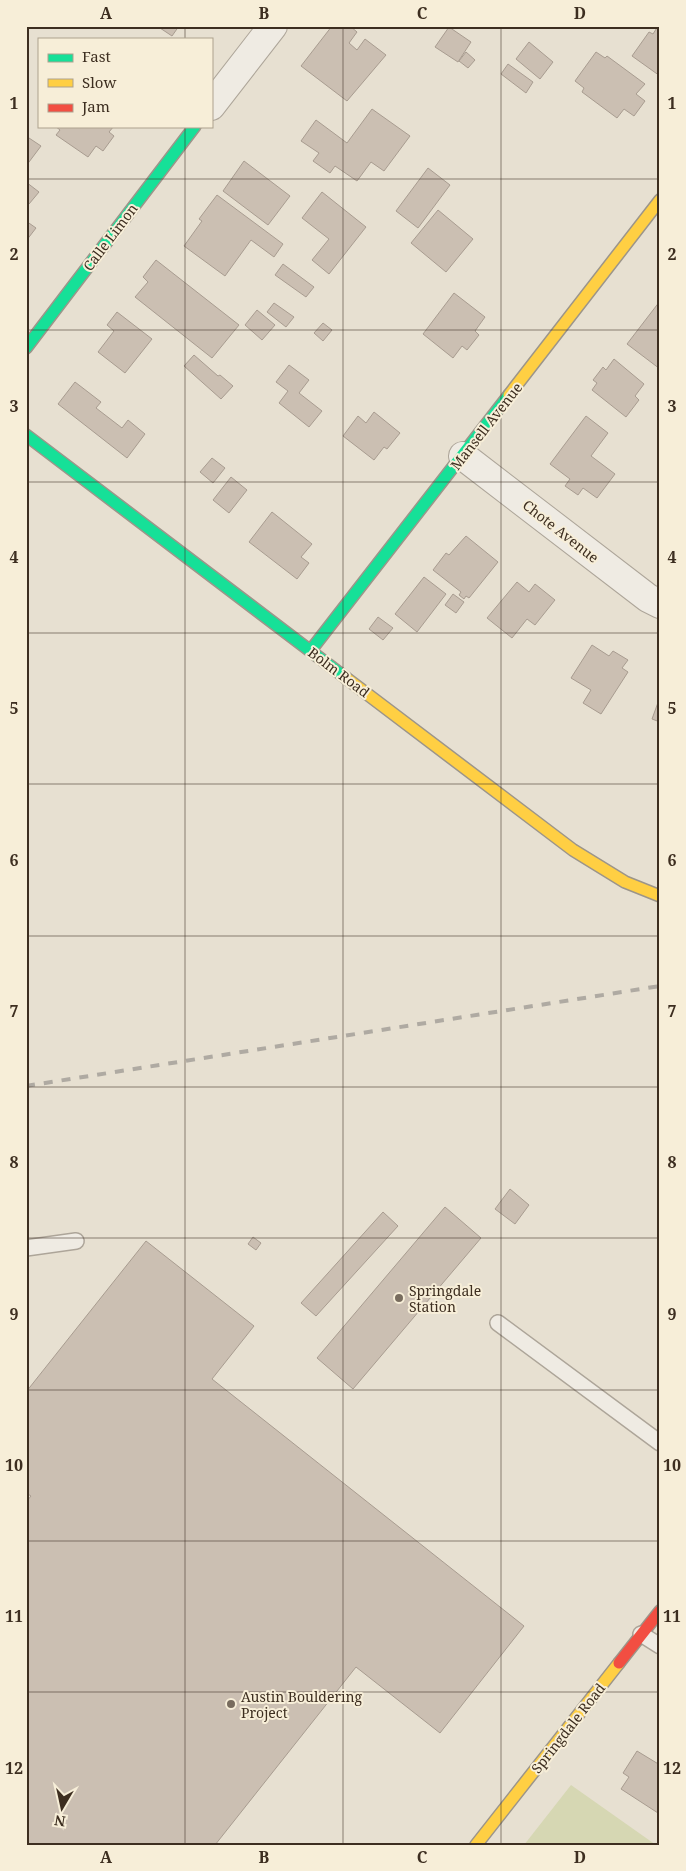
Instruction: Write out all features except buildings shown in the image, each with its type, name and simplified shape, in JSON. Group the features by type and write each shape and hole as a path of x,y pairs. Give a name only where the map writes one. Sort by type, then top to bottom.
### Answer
{"street":[{"path":"212,105 273,26"},
{"name":"Calle Limon","path":"26,348 193,128"},
{"name":"Mansell Avenue","path":"311,650 660,200"},
{"name":"Bolm Road","path":"26,435 573,850 625,882 660,896"},
{"name":"Chote Avenue","path":"463,456 648,598 660,604"},
{"name":"Springdale Road","path":"476,1845 660,1611"}],"lane":[{"path":"26,1248 76,1241"},
{"path":"498,1323 660,1443"},
{"path":"641,1634 660,1646"}],"green space":[{"path":"571,1785 656,1845 524,1845"}],"railway":[{"path":"26,1086 660,986"}],"traffic: fast":[{"path":"26,348 193,128"},
{"path":"311,650 509,395"},
{"path":"26,435 346,678"}],"traffic: slow":[{"path":"509,395 660,200"},
{"path":"346,678 573,850 625,882 660,896"},
{"path":"476,1845 619,1663"}],"traffic: jam":[{"path":"619,1663 660,1611"}],"place":[{"name":"Springdale Station","path":"399,1298"},
{"name":"Austin Bouldering Project","path":"231,1704"}]}
